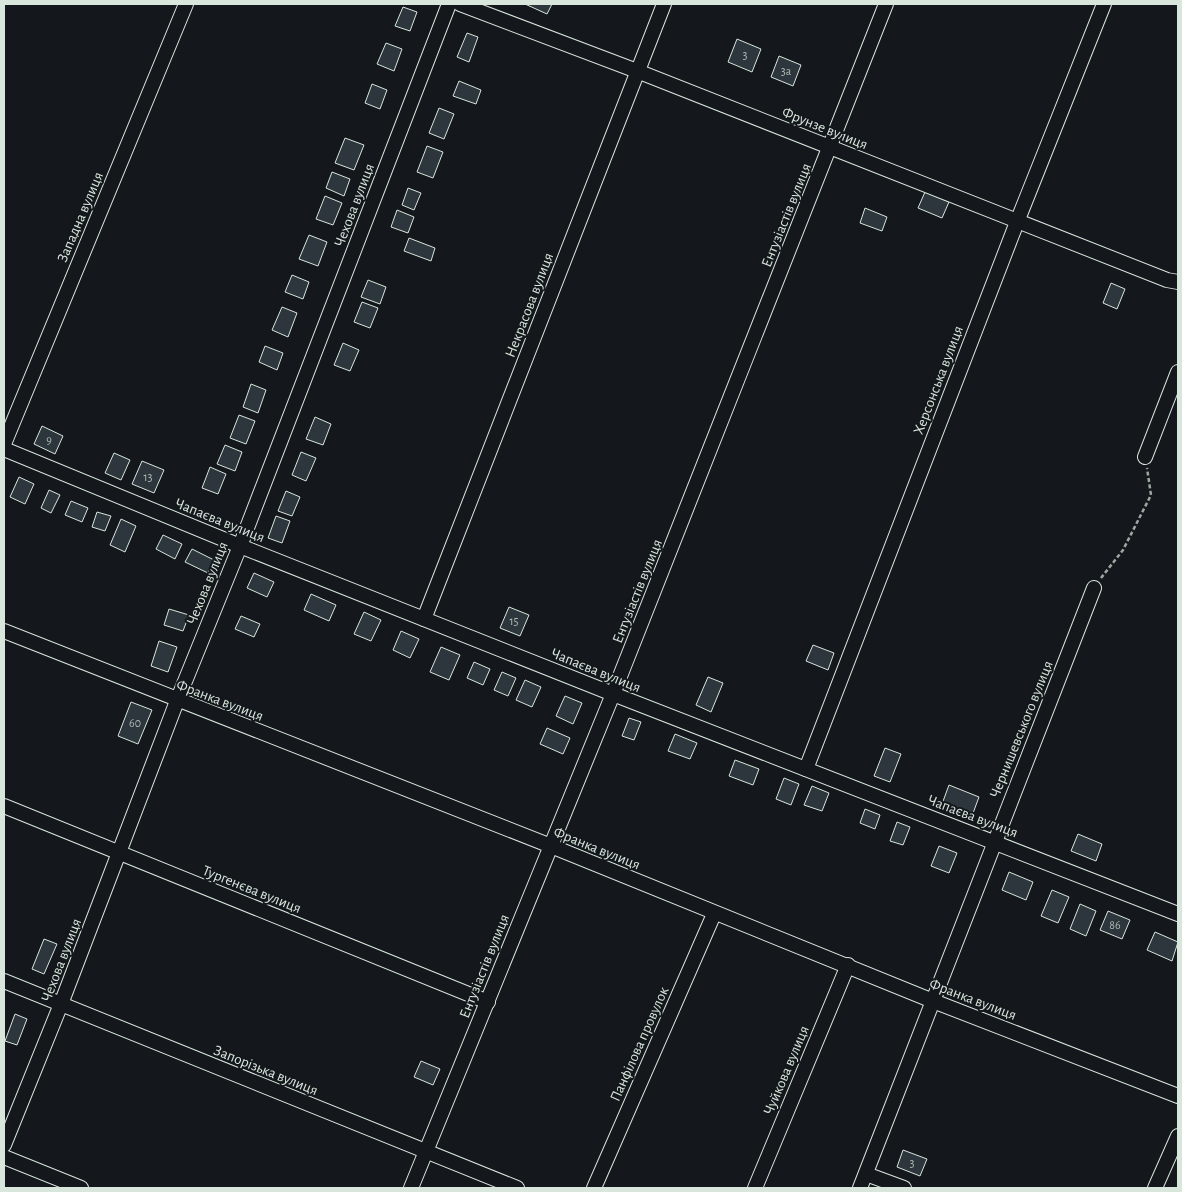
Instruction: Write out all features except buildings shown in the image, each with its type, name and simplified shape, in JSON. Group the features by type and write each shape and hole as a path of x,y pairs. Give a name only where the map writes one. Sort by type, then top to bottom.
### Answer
{"street":[{"name":"Западна вулиця","path":"4,444 186,4"},
{"name":"Чехова вулиця","path":"4,1145 120,853 177,701 240,546 449,4"},
{"name":"Фрунзе вулиця","path":"460,4 637,71 1017,222 1167,280 1178,282"},
{"name":"Некрасова вулиця","path":"424,619 664,4"},
{"name":"Ентузіастів вулиця","path":"411,1188 613,694 886,4"},
{"name":"Херсонська вулиця","path":"806,769 1017,222 1104,4"},
{"path":"1145,457 1178,372"},
{"name":"Чапаєва вулиця","path":"4,449 240,546 613,694 1178,914"},
{"name":"Чернишевського вулиця","path":"860,1188 1094,588"},
{"name":"Франка вулиця","path":"4,631 177,701 550,846 714,914 848,965 933,1001 1178,1096"},
{"name":"Тургенєва вулиця","path":"4,806 488,1002"},
{"name":"Панфілова провулок","path":"594,1188 714,914"},
{"name":"Чуйкова вулиця","path":"755,1188 848,965"},
{"name":"Запорізька вулиця","path":"4,981 517,1188"},
{"path":"1155,1188 1178,1136"},
{"path":"4,1157 81,1188"},
{"path":"866,1174 904,1188"}],"path":[{"path":"1094,588 1123,550 1151,495 1145,457"}]}
